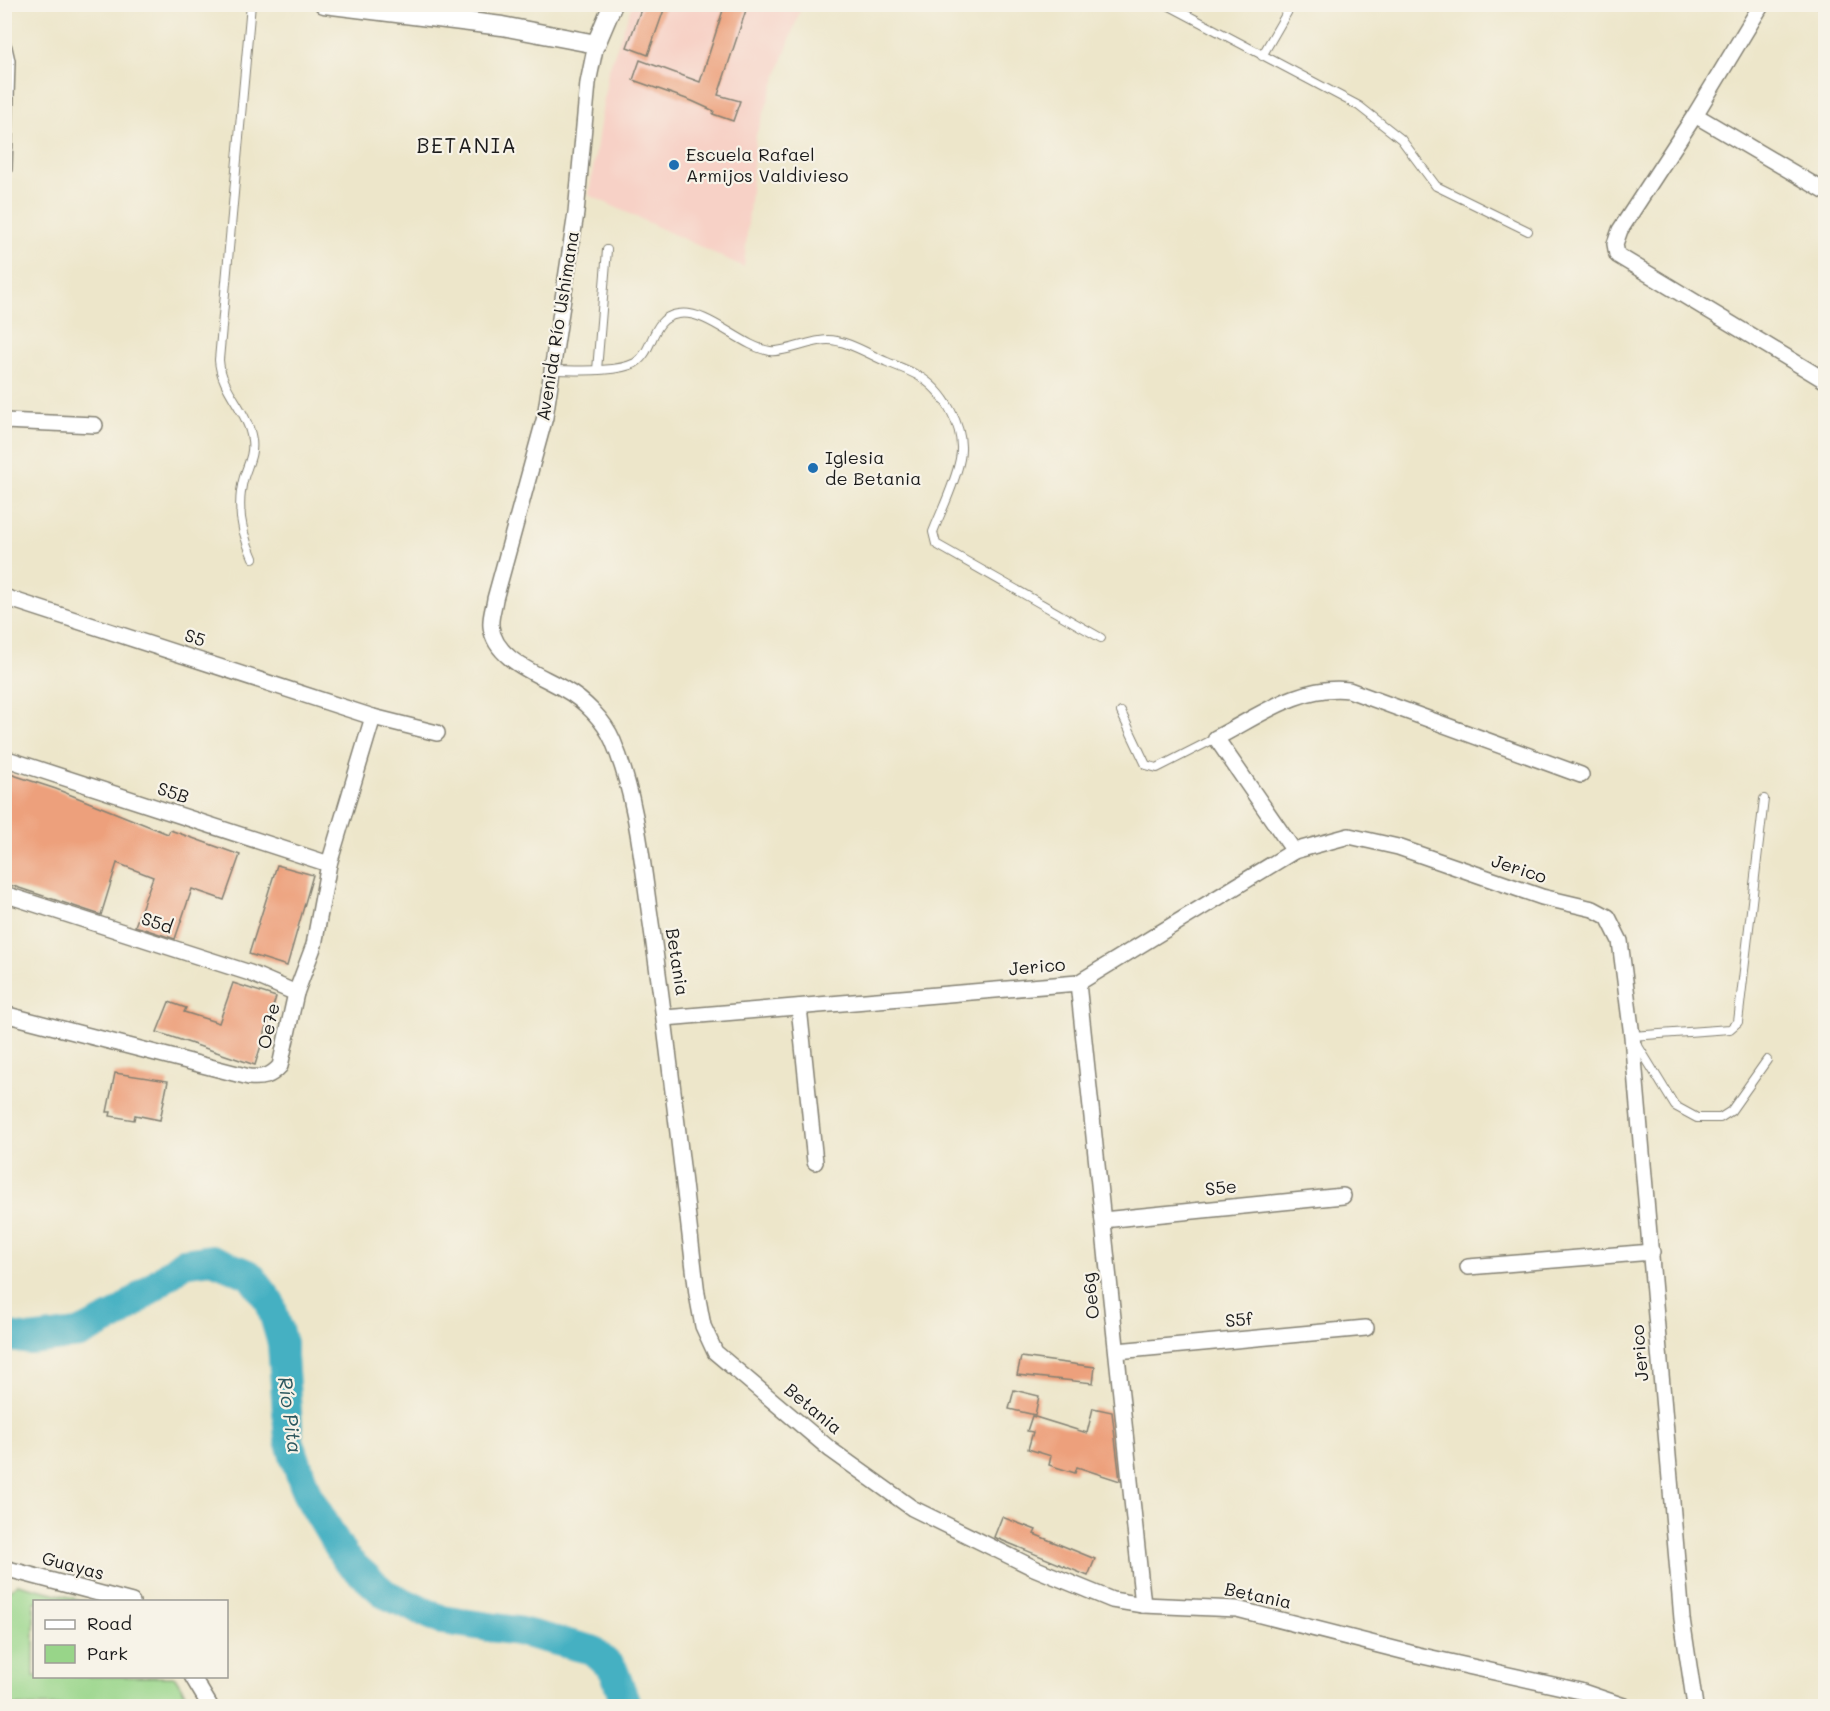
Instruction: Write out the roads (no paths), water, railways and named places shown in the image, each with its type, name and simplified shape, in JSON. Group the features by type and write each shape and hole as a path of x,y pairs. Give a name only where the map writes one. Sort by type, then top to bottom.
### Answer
{"street":[{"path":"324,4 502,26 596,44"},
{"name":"Avenida Río Ushimana","path":"498,645 491,626 492,618 545,417 576,213 588,83 596,44 613,4"},
{"path":"1762,4 1695,116 1620,230 1615,244 1617,255 1826,381"},
{"path":"4,48 7,61 4,169"},
{"path":"1695,116 1826,192"},
{"path":"4,421 95,425"},
{"name":"S5","path":"4,597 373,717 437,733"},
{"name":"Betania","path":"498,645 530,672 565,689 581,701 604,725 625,773 636,825 665,1018 697,1294 703,1326 715,1352 831,1450 912,1508 947,1528 1085,1591 1112,1600 1143,1605 1237,1609 1418,1655 1580,1691 1624,1707"},
{"path":"1294,851 1216,738 1309,690 1329,687 1349,690 1581,775"},
{"name":"Oe7e","path":"4,1014 249,1077 263,1078 280,1066 296,993 314,945 329,864 373,717"},
{"name":"S5B","path":"4,758 329,864"},
{"name":"Jerico","path":"665,1018 1078,983 1294,851 1342,838 1365,838 1542,897 1599,911 1611,921 1620,941 1632,1036 1682,1619 1695,1707"},
{"name":"S5d","path":"4,894 250,973 296,993"},
{"name":"Oe6g","path":"1078,983 1143,1605"},
{"path":"799,1007 815,1162"},
{"name":"S5e","path":"1103,1220 1343,1196"},
{"path":"1468,1267 1652,1252"},
{"name":"S5f","path":"1116,1351 1366,1328"},
{"name":"Guayas","path":"4,1568 124,1600"},
{"path":"193,1678 210,1707"}],"lane":[{"path":"251,4 219,360 223,383 248,426 252,442 251,458 242,487 240,514 246,543 253,558"},
{"path":"1166,4 1359,106 1401,139 1436,186 1528,231"},
{"path":"1262,56 1292,4"},
{"path":"597,370 608,250"},
{"path":"554,369 597,370 636,362 642,357 660,324 676,314 683,314 715,325 769,351 787,349 803,343 838,341 918,375 947,404 959,430 960,459 933,532 936,544 1101,638"},
{"path":"1121,712 1146,765 1157,768 1216,738"},
{"path":"1764,799 1738,1022 1730,1029 1632,1036 1675,1106 1697,1118 1720,1118 1731,1111 1767,1060"}],"waterway":[{"name":"Río Pita","path":"4,1336 30,1340 79,1334 119,1314 183,1263 212,1259 250,1275 270,1302 282,1343 289,1440 307,1494 345,1558 385,1594 442,1620 517,1631 592,1650 613,1669 625,1701 624,1706"}],"place":[{"name":"Escuela Rafael Armijos Valdivieso","path":"674,165"},
{"name":"Iglesia de Betania","path":"813,468"}],"district":[{"name":"BETANIA","path":"467,146"}]}
